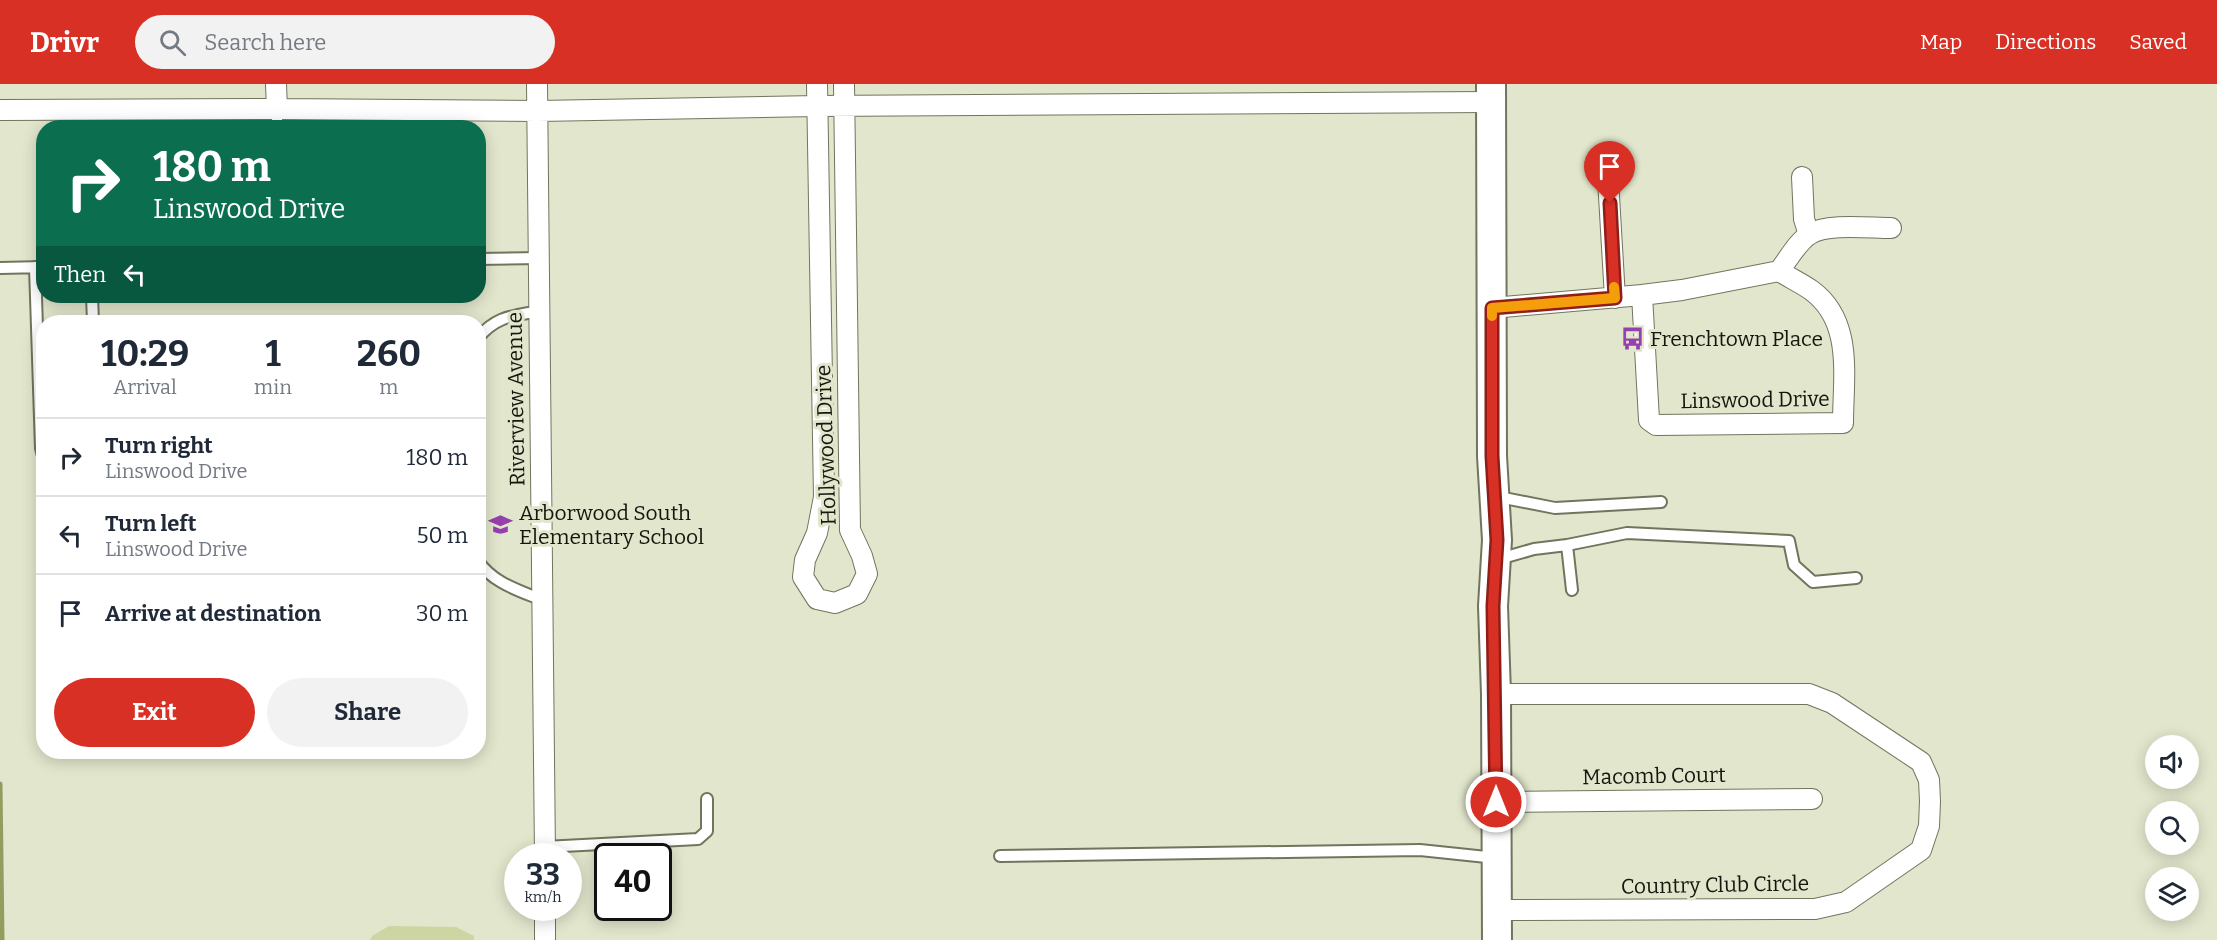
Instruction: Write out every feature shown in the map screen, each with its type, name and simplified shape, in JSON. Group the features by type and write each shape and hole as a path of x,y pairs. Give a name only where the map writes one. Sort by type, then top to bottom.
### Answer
{"street":[{"path":"276,84 277,118"},
{"name":"Riverview Avenue","path":"537,84 545,843"},
{"name":"Hollywood Drive","path":"817,84 824,497 817,533 805,560 803,577 817,598 835,603 857,594 867,574 862,556 850,530 844,84"},
{"path":"0,110 277,118 1491,93 1497,940"},
{"path":"1802,177 1804,219 1809,235"},
{"path":"1608,179 1615,298"},
{"path":"1492,308 1682,290 1779,271 1809,235 1822,229 1891,228"},
{"name":"Linswood Drive","path":"1642,295 1649,420 1656,425 1843,423 1844,346 1839,325 1828,307 1812,291 1779,271"},
{"name":"Country Club Circle","path":"1496,694 1809,694 1832,703 1922,762 1929,780 1930,801 1929,826 1921,850 1846,902 1815,909 1496,909"},
{"name":"Macomb Court","path":"1496,802 1812,799"},
{"path":"545,921 545,940"}],"lane":[{"path":"486,259 539,258"},
{"path":"0,268 36,267"},
{"path":"486,329 489,325 511,316 539,311"},
{"path":"1494,496 1555,508 1660,502"},
{"path":"1496,560 1534,549 1568,545 1627,533 1789,541 1794,566 1813,582 1856,578"},
{"path":"1568,545 1572,590"},
{"path":"486,573 512,588 542,600"},
{"path":"582,849 698,839 707,831 707,799"},
{"path":"1000,856 1420,850 1496,858"}],"green space":[{"path":"389,926 456,927 474,936 474,940 370,940 372,936"}],"waterway":[{"path":"0,784 2,940"}],"slow traffic":[{"path":"1492,316 1492,308 1615,298 1614,287"}],"place":[{"name":"Frenchtown Place","path":"1632,339"},
{"name":"Arborwood South Elementary School","path":"501,525"}],"route":[{"path":"1496,802 1493,606 1497,540 1492,456 1492,308 1615,298 1610,203"}]}
